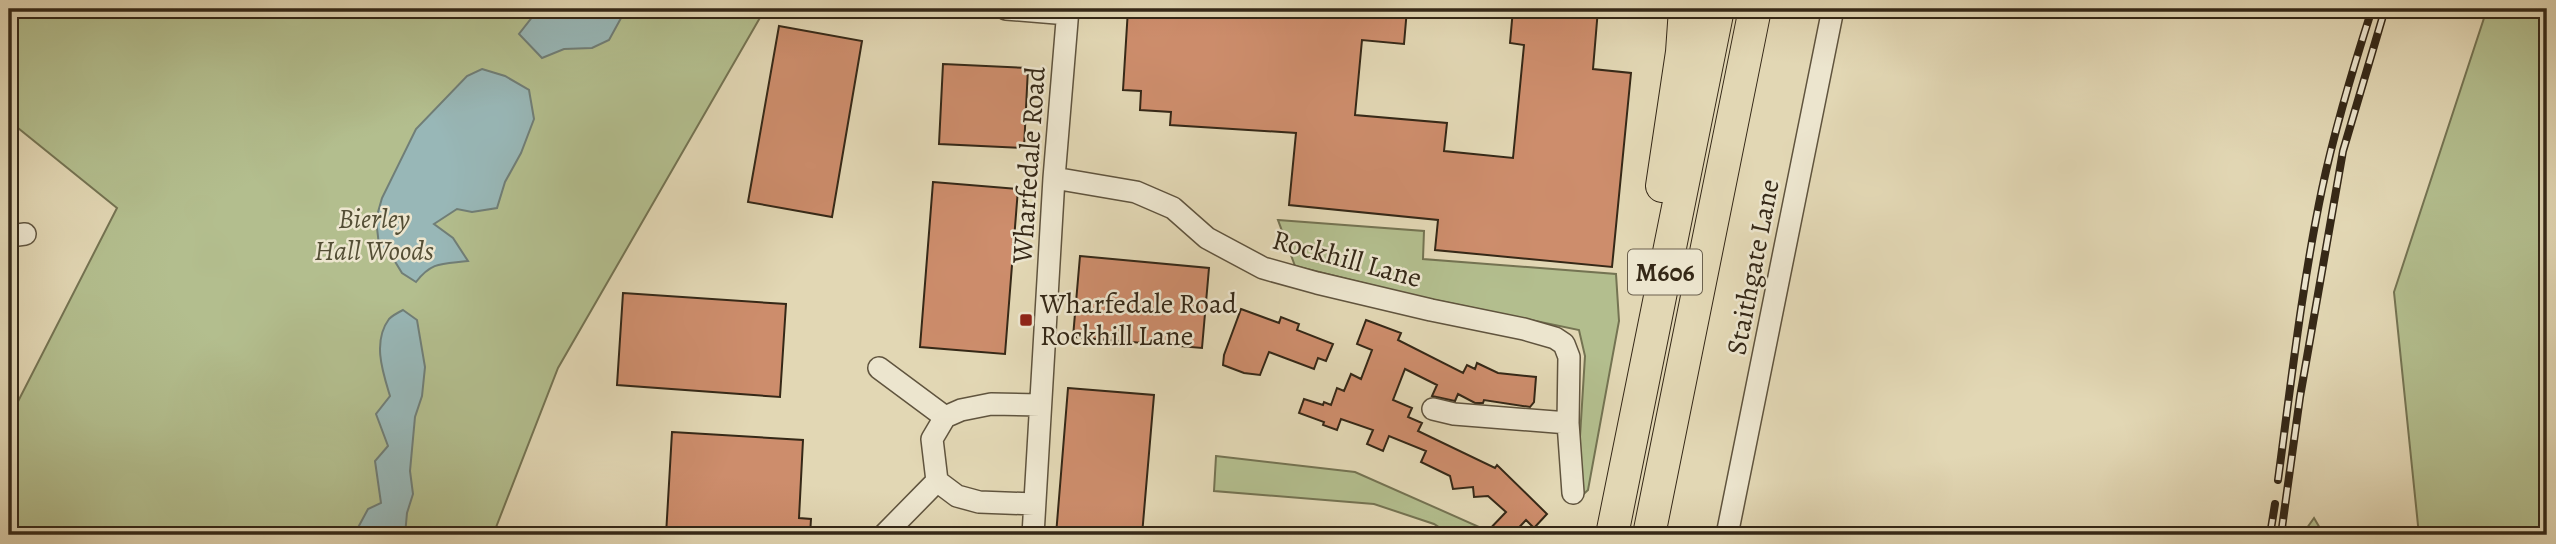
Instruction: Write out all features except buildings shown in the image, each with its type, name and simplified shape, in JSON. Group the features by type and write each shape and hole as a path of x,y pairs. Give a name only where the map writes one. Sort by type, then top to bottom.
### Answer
{"highway":[{"name":"M606","path":"1654,327 1658,219 1682,52 1685,9"},
{"name":"M606","path":"1612,535 1718,9"},
{"name":"M606","path":"1649,535 1755,9"}],"street":[{"path":"1006,9 1068,12"},
{"name":"Staithgate Lane","path":"1727,535 1833,9"},
{"name":"Wharfedale Road","path":"1033,535 1054,178 1068,12"},
{"name":"Rockhill Lane","path":"1054,178 1136,192 1173,208 1207,239 1263,268 1555,338 1564,344 1569,357 1568,423 1573,492"},
{"path":"879,368 945,417"},
{"path":"1034,504 979,502 957,496 937,481 932,439 945,417 961,410 991,404 1040,405"},
{"path":"1433,409 1454,414 1568,423"},
{"path":"884,535 937,481"}],"green space":[{"name":"Bierley Hall Woods","path":"14,9 765,9 558,368 493,535 9,535 9,419 117,208 18,128"},
{"path":"2487,9 2547,9 2547,535 2419,535 2394,292"},
{"path":"1278,220 1424,231 1423,259 1616,274 1619,321 1588,490 1576,501 1585,356 1579,330 1411,295 1295,266"},
{"path":"1216,456 1355,472 1486,530 1491,535 1451,535 1434,524 1374,504 1214,491"},
{"path":"2314,518 2324,535 2302,535"}],"water":[{"path":"536,9 626,9 609,40 592,48 564,49 542,58 519,34"},
{"path":"482,69 505,76 529,90 534,119 521,153 505,182 497,208 472,212 457,209 434,224 453,238 468,261 433,267 416,282 402,273 391,255 380,254 376,219 382,198 416,129 467,76"},
{"path":"403,310 417,320 425,367 422,396 415,417 410,471 413,494 407,513 405,535 354,535 368,509 381,503 375,461 388,446 376,414 390,396 380,358 381,337 389,319"}],"railway":[{"path":"2278,480 2303,298 2322,189 2345,98 2372,9"},
{"path":"2281,535 2300,397 2343,151 2385,9"},
{"path":"2270,535 2275,504"}],"place":[{"name":"Wharfedale Road Rockhill Lane","path":"1026,320"}]}
